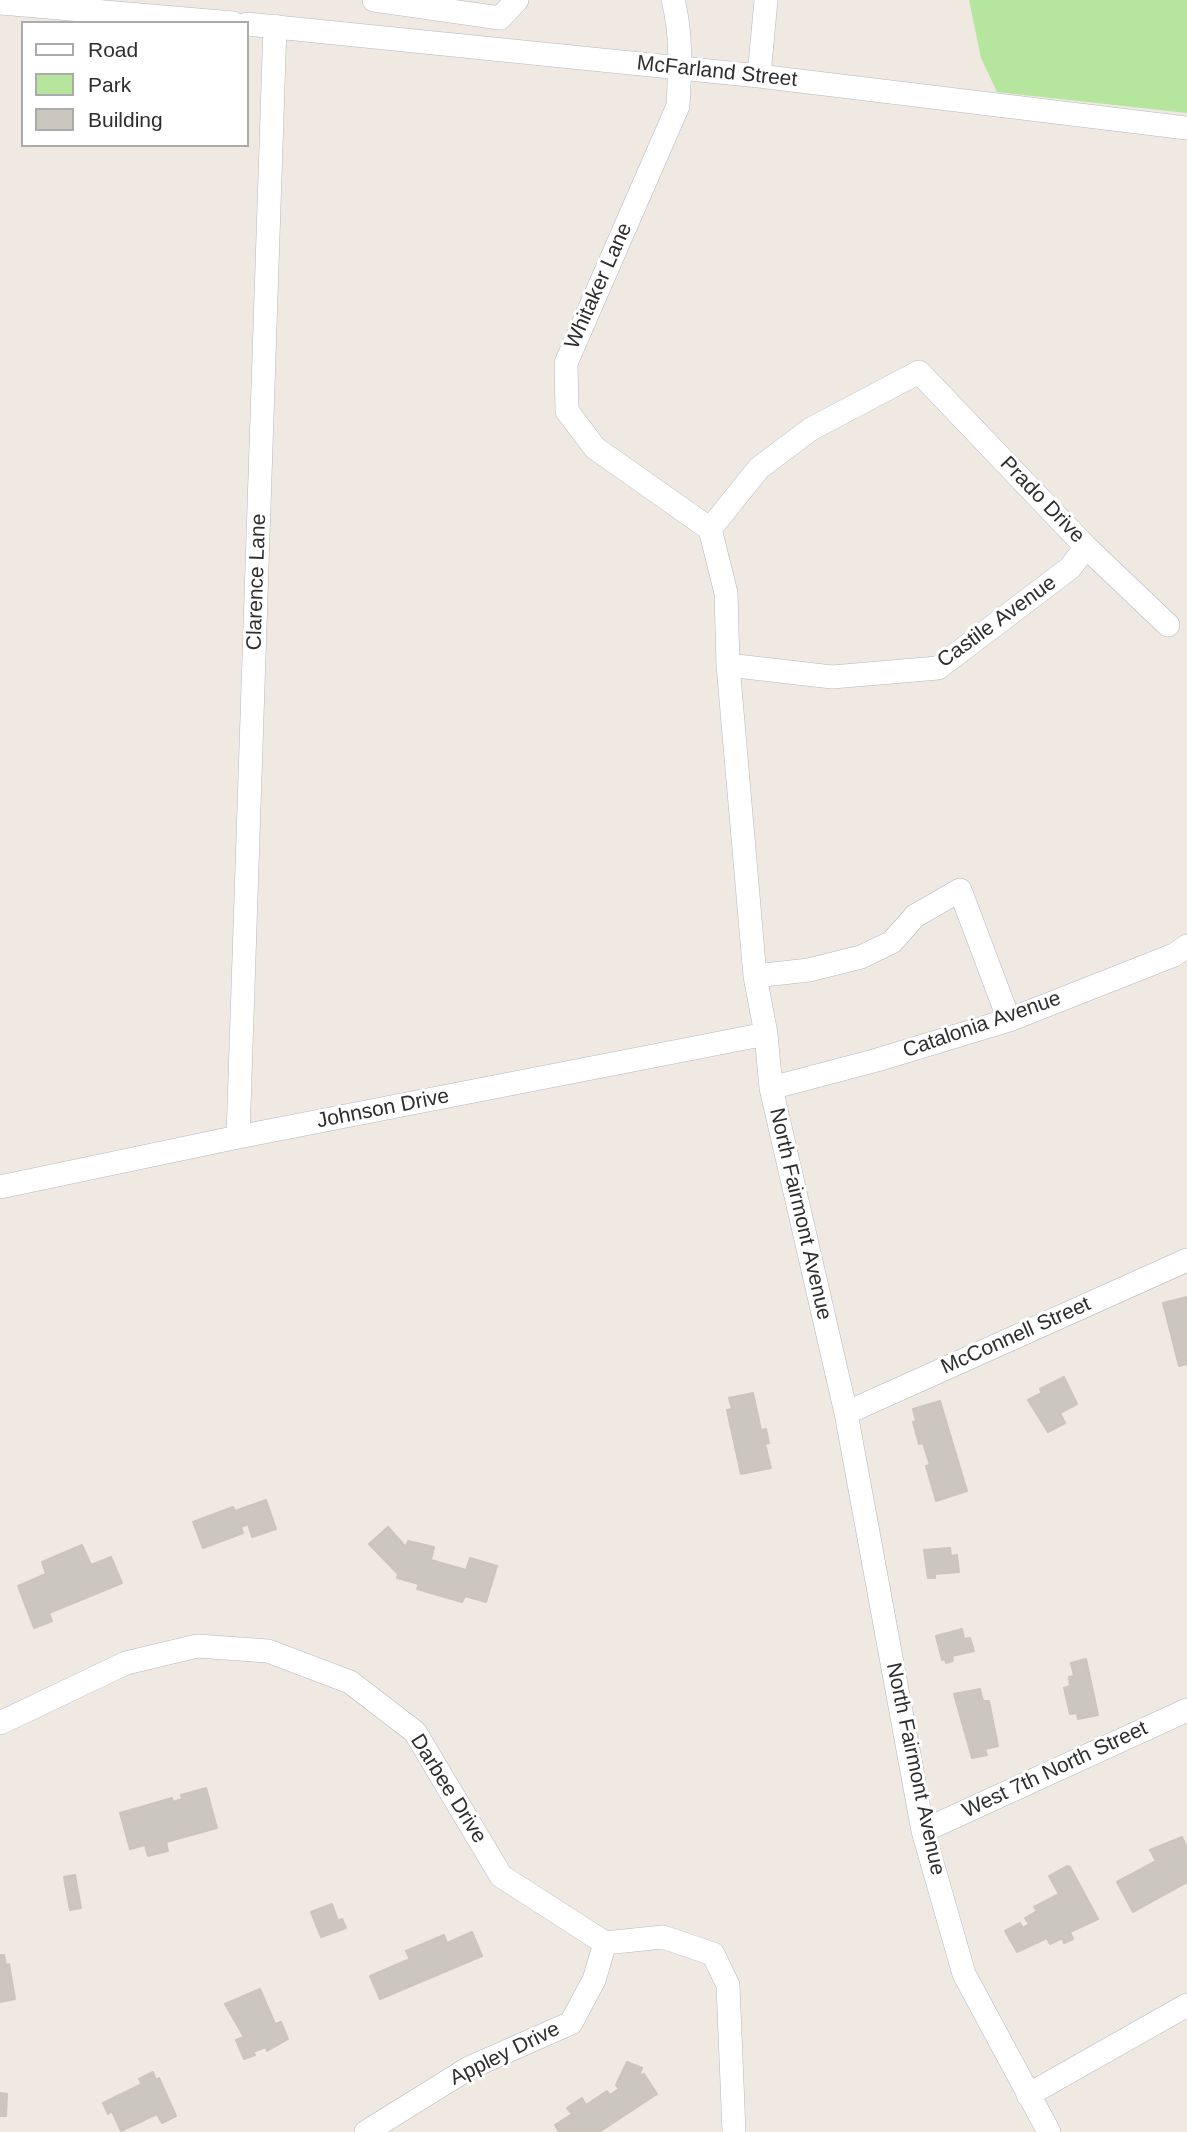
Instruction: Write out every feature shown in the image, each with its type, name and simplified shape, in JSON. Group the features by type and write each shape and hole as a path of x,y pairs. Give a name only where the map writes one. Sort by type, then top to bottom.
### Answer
{"street":[{"path":"374,0 500,18 517,0"},
{"name":"Whitaker Lane","path":"673,0 678,17 681,67 678,106 566,363 567,411 595,448 710,529"},
{"path":"759,76 766,0"},
{"path":"0,3 41,3 214,21"},
{"name":"McFarland Street","path":"248,24 681,67 1187,128"},
{"name":"Clarence Lane","path":"239,1137 275,26"},
{"name":"Prado Drive","path":"710,529 759,468 811,429 919,372 1086,547 1168,625"},
{"name":"North Fairmont Avenue","path":"710,529 726,593 728,665 755,976 766,1034 771,1088 846,1413 923,1831 964,1974 1049,2132"},
{"name":"Castile Avenue","path":"728,665 832,677 938,668 1070,569 1086,547"},
{"path":"755,976 809,970 861,957 891,942 915,916 960,890 1009,1020"},
{"name":"Catalonia Avenue","path":"771,1088 877,1060 1009,1020 1174,955 1187,946"},
{"name":"Johnson Drive","path":"0,1187 239,1137 766,1034"},
{"name":"McConnell Street","path":"846,1413 1187,1260"},
{"name":"Darbee Drive","path":"0,1723 126,1662 197,1646 268,1651 350,1682 415,1732 501,1876 605,1944"},
{"name":"West 7th North Street","path":"923,1831 1187,1710"},
{"path":"605,1944 663,1937 713,1954 727,1985 734,2132"},
{"name":"Appley Drive","path":"366,2132 469,2068 571,2023 594,1980 605,1944"},
{"path":"1028,2095 1187,2005"}],"green space":[{"path":"969,0 1187,0 1187,113 997,92 981,58"}],"building":[{"path":"1187,1297 1187,1364 1179,1366 1163,1303"},
{"path":"1064,1377 1077,1404 1060,1413 1065,1423 1048,1432 1028,1400 1042,1393 1040,1389"},
{"path":"753,1393 761,1430 766,1429 769,1443 765,1444 771,1468 741,1474 727,1410 732,1409 729,1398"},
{"path":"940,1401 967,1491 936,1501 926,1466 930,1465 923,1443 919,1444 913,1422 916,1421 913,1409"},
{"path":"266,1500 276,1529 252,1537 248,1524 241,1527 243,1533 203,1548 193,1522 233,1507 235,1511"},
{"path":"388,1527 406,1547 408,1541 434,1547 431,1560 466,1570 470,1558 497,1566 486,1602 465,1596 462,1602 417,1589 419,1584 397,1578 398,1574 369,1544"},
{"path":"82,1545 91,1565 111,1557 122,1583 49,1613 52,1621 34,1628 18,1586 46,1574 42,1562"},
{"path":"950,1548 951,1556 957,1555 959,1572 935,1574 935,1578 928,1578 924,1550"},
{"path":"962,1629 964,1639 970,1638 974,1651 952,1656 953,1661 946,1663 945,1659 942,1660 936,1636"},
{"path":"1086,1659 1098,1715 1078,1719 1077,1713 1070,1714 1064,1688 1070,1686 1069,1677 1074,1676 1071,1663"},
{"path":"980,1689 983,1701 989,1701 998,1746 985,1749 987,1755 972,1758 954,1694"},
{"path":"206,1788 217,1828 166,1842 168,1851 148,1856 145,1845 130,1849 120,1813 172,1798 173,1802 182,1799 181,1795"},
{"path":"1182,1837 1187,1847 1187,1882 1133,1912 1117,1882 1156,1861 1150,1850"},
{"path":"1067,1866 1098,1919 1070,1932 1073,1939 1064,1943 1062,1938 1050,1944 1047,1938 1017,1952 1005,1931 1020,1923 1023,1928 1029,1924 1025,1918 1037,1911 1034,1907 1059,1894 1049,1876"},
{"path":"75,1875 81,1908 70,1910 64,1877"},
{"path":"332,1904 338,1921 342,1919 346,1928 321,1937 311,1912"},
{"path":"472,1932 482,1956 380,1999 370,1976 410,1959 406,1951 444,1935 447,1943"},
{"path":"0,1955 4,1955 6,1965 9,1964 15,1999 0,2002"},
{"path":"260,1989 275,2024 281,2022 288,2039 267,2051 266,2047 253,2052 255,2055 244,2059 236,2040 244,2037 225,2004"},
{"path":"627,2062 642,2068 639,2076 644,2074 657,2094 599,2132 559,2132 555,2125 572,2114 567,2108 582,2098 586,2105 607,2091 610,2095 619,2089 616,2085"},
{"path":"153,2072 156,2080 159,2078 176,2116 162,2123 157,2114 121,2131 112,2111 108,2114 103,2103 142,2084 139,2079"},
{"path":"0,2093 7,2094 6,2116 0,2116"}]}
